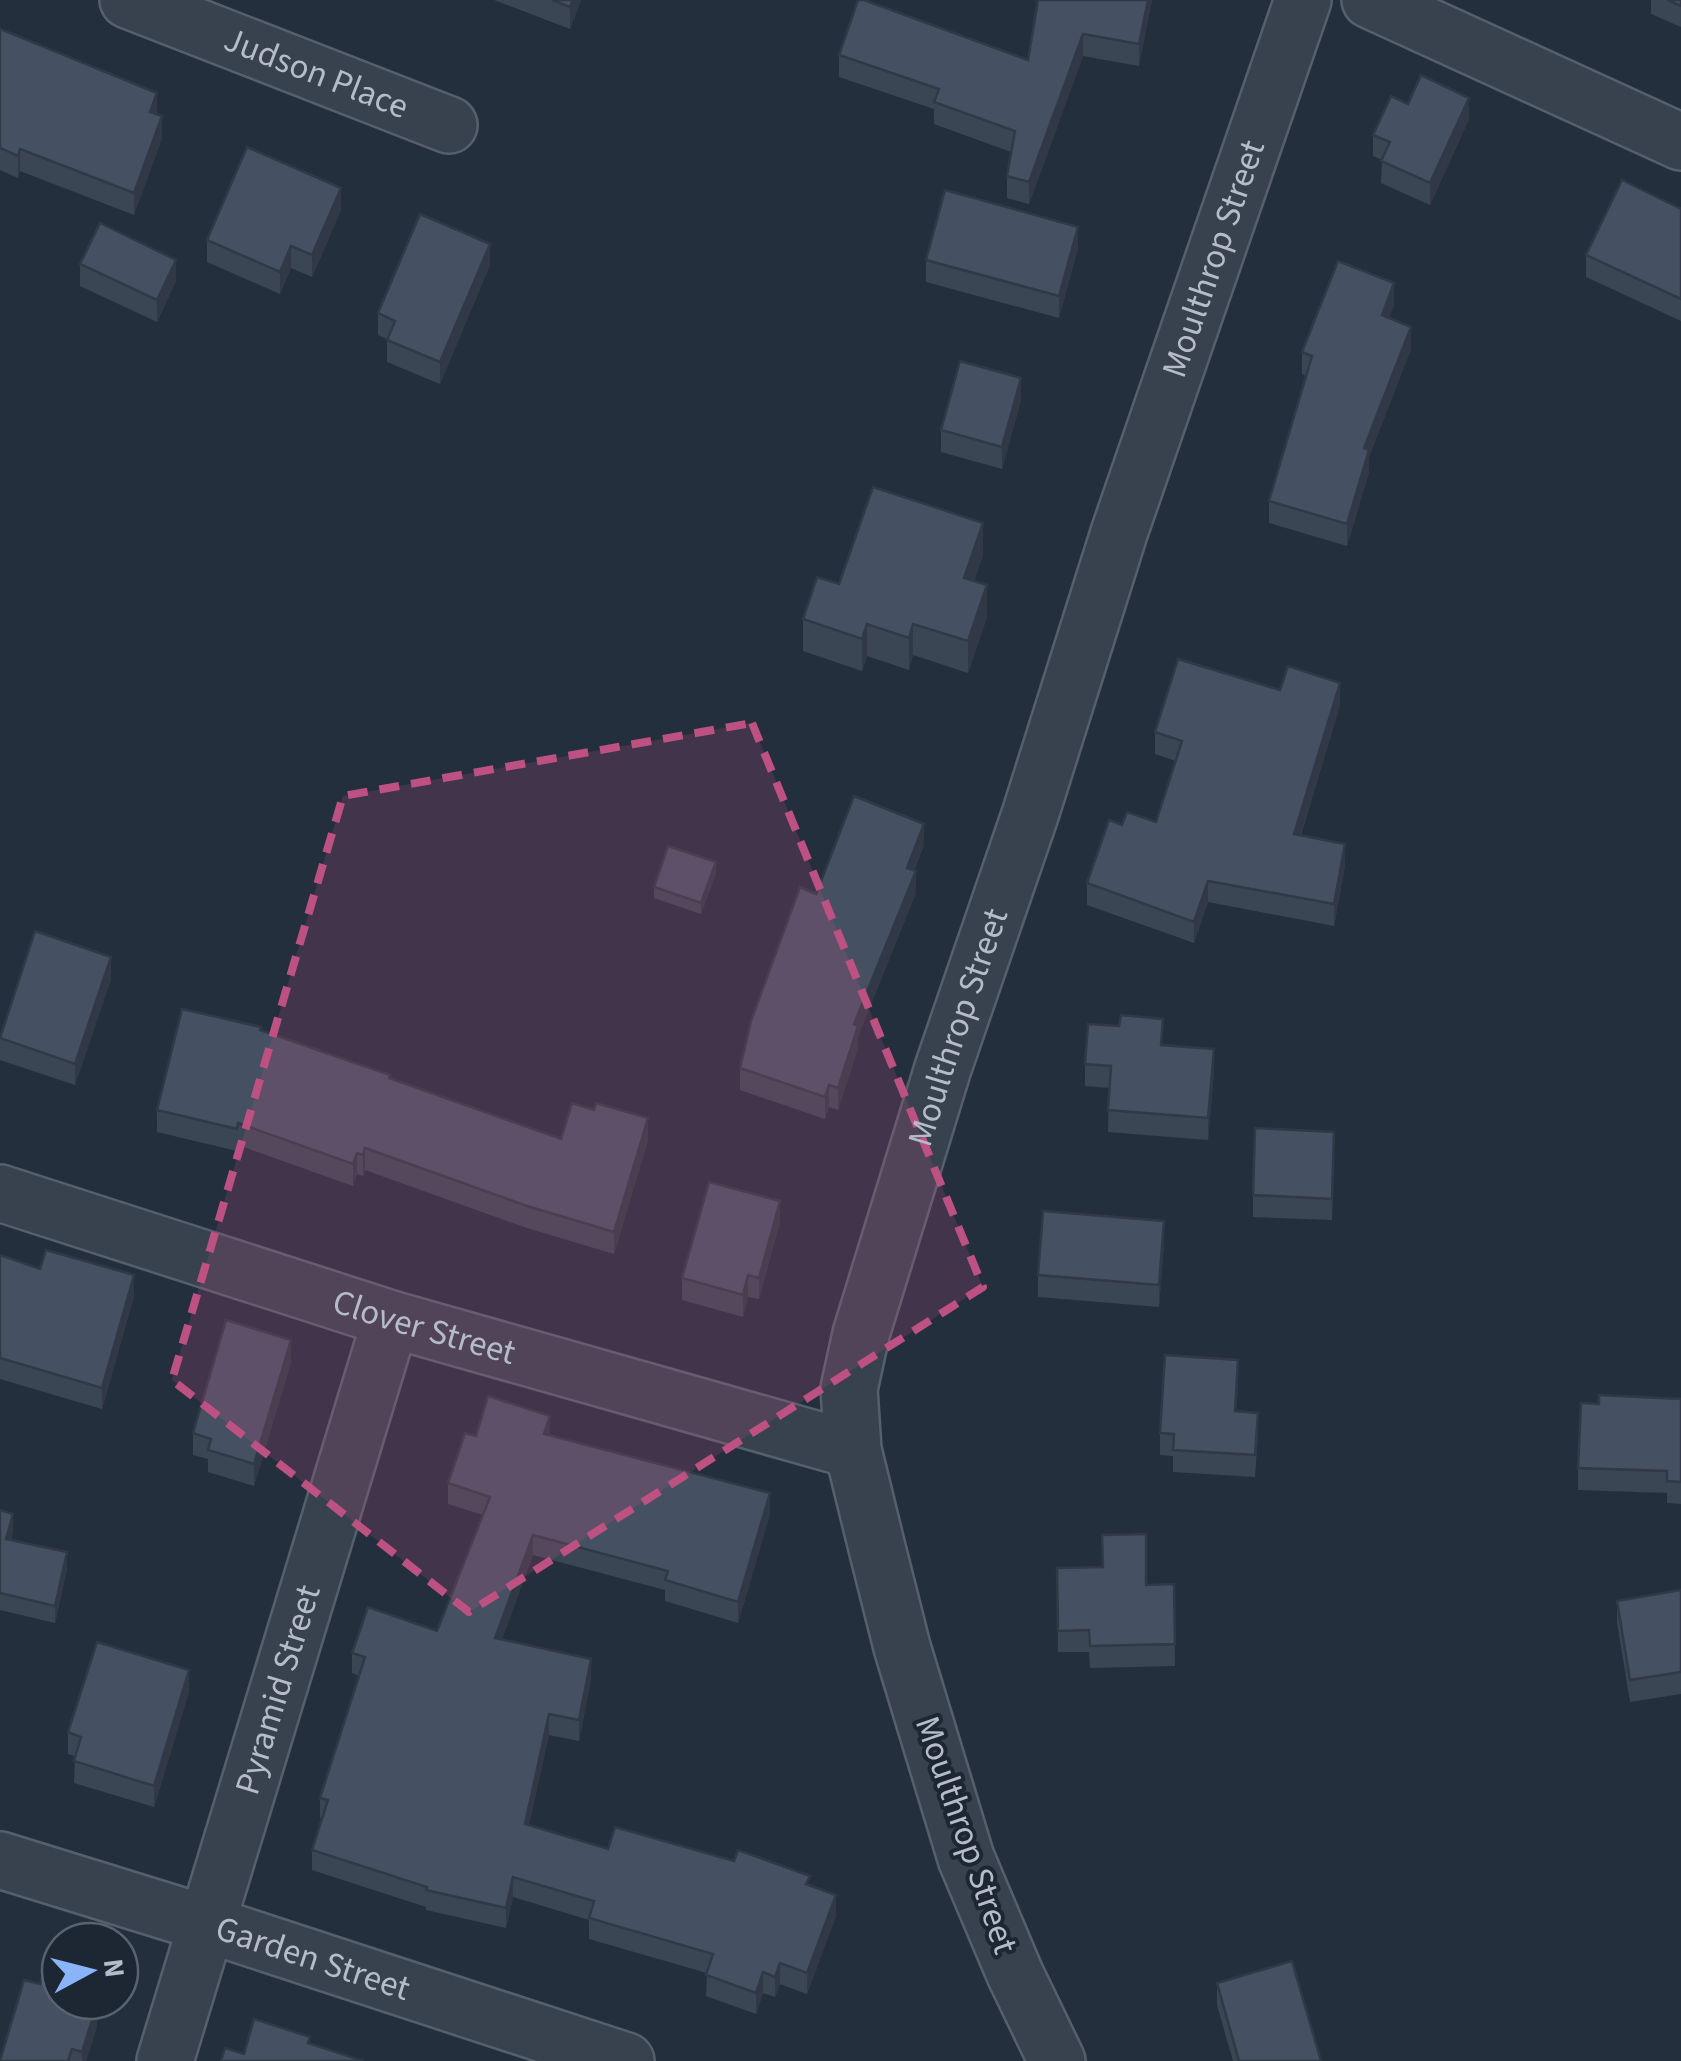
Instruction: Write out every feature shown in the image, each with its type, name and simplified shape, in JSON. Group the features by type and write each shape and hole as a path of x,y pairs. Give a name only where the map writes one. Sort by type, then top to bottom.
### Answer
{"street":[{"name":"Judson Place","path":"128,0 449,126"},
{"name":"Moulthrop Street","path":"1057,2061 966,1858 902,1647 853,1450 849,1390 860,1334 944,1068 1119,534 1303,0"},
{"path":"1370,0 1681,142"},
{"name":"Clover Street","path":"0,1193 391,1319 853,1450"},
{"name":"Pyramid Street","path":"166,2061 391,1319"},
{"name":"Garden Street","path":"0,1860 626,2061"}],"highlighted area":[{"path":"752,723 983,1287 469,1612 172,1380 343,796"}],"building":[{"path":"552,0 573,0 570,7"},
{"path":"858,0 1028,60 1038,0 1148,0 1139,44 1083,34 1029,182 1007,176 1015,131 934,102 939,89 839,55"},
{"path":"0,29 157,93 150,112 162,116 134,193 20,149 18,156 0,148"},
{"path":"1421,75 1469,98 1430,183 1381,161 1390,142 1373,135 1391,96 1408,104"},
{"path":"247,147 341,188 312,255 291,246 280,272 207,240"},
{"path":"1622,180 1681,209 1681,299 1586,255"},
{"path":"945,190 1078,227 1059,296 926,260"},
{"path":"420,214 490,244 440,362 387,340 395,321 378,313"},
{"path":"100,223 176,260 157,300 80,264"},
{"path":"1338,261 1394,283 1382,315 1411,327 1364,448 1369,450 1347,524 1269,501 1312,356 1302,352"},
{"path":"960,361 1021,378 1002,447 941,430"},
{"path":"873,487 983,523 964,578 987,585 968,641 913,624 909,638 867,624 862,639 803,619 817,577 839,584"},
{"path":"1178,659 1280,690 1288,666 1340,683 1294,834 1345,844 1334,904 1208,881 1194,922 1087,883 1109,820 1122,825 1127,812 1156,822 1182,741 1155,732"},
{"path":"854,796 924,824 907,868 916,871 854,1024 858,1026 838,1088 829,1085 825,1097 740,1068 751,1021 800,887 816,894"},
{"path":"668,846 716,862 701,903 654,887"},
{"path":"35,931 111,957 75,1064 0,1038"},
{"path":"182,1009 261,1027 260,1030 561,1139 572,1103 594,1110 596,1103 648,1118 614,1232 527,1206 365,1148 363,1155 357,1153 353,1164 238,1123 237,1129 157,1110"},
{"path":"1121,1015 1163,1019 1161,1045 1214,1049 1208,1118 1108,1110 1111,1066 1085,1064 1088,1024 1119,1026"},
{"path":"1255,1128 1334,1132 1332,1199 1253,1195"},
{"path":"709,1182 780,1201 759,1278 748,1275 743,1295 682,1278"},
{"path":"1043,1211 1164,1221 1159,1285 1038,1275"},
{"path":"46,1250 134,1275 102,1388 0,1358 0,1255 40,1269"},
{"path":"226,1320 291,1340 254,1464 208,1450 211,1439 193,1433"},
{"path":"1165,1355 1238,1360 1235,1411 1258,1413 1255,1455 1173,1450 1174,1434 1160,1433"},
{"path":"1599,1395 1681,1399 1681,1482 1667,1481 1667,1471 1578,1468 1581,1403 1599,1404"},
{"path":"488,1396 550,1416 544,1434 770,1493 738,1602 665,1580 668,1571 533,1535 495,1638 591,1659 579,1720 549,1714 525,1824 608,1849 615,1827 734,1861 738,1850 810,1876 806,1884 836,1895 807,1973 780,1963 775,1977 763,1972 756,1993 706,1975 713,1954 589,1918 594,1901 513,1877 506,1908 426,1890 427,1887 312,1850 328,1800 320,1798 365,1657 352,1653 368,1607 437,1631 490,1497 448,1483 465,1433 476,1436"},
{"path":"0,1510 13,1514 6,1539 67,1552 55,1606 0,1593"},
{"path":"1146,1534 1146,1585 1174,1584 1175,1644 1090,1646 1089,1630 1058,1631 1057,1568 1103,1567 1102,1535"},
{"path":"1681,1590 1681,1672 1630,1680 1617,1601"},
{"path":"97,1642 189,1670 154,1786 74,1761 81,1737 68,1732"},
{"path":"1292,1961 1321,2061 1239,2061 1217,1983"},
{"path":"24,1980 40,1984 40,2021 92,2021 82,2052 72,2049 68,2061 0,2061"},
{"path":"254,2019 310,2037 308,2043 363,2061 221,2061 225,2048 244,2054"}]}
